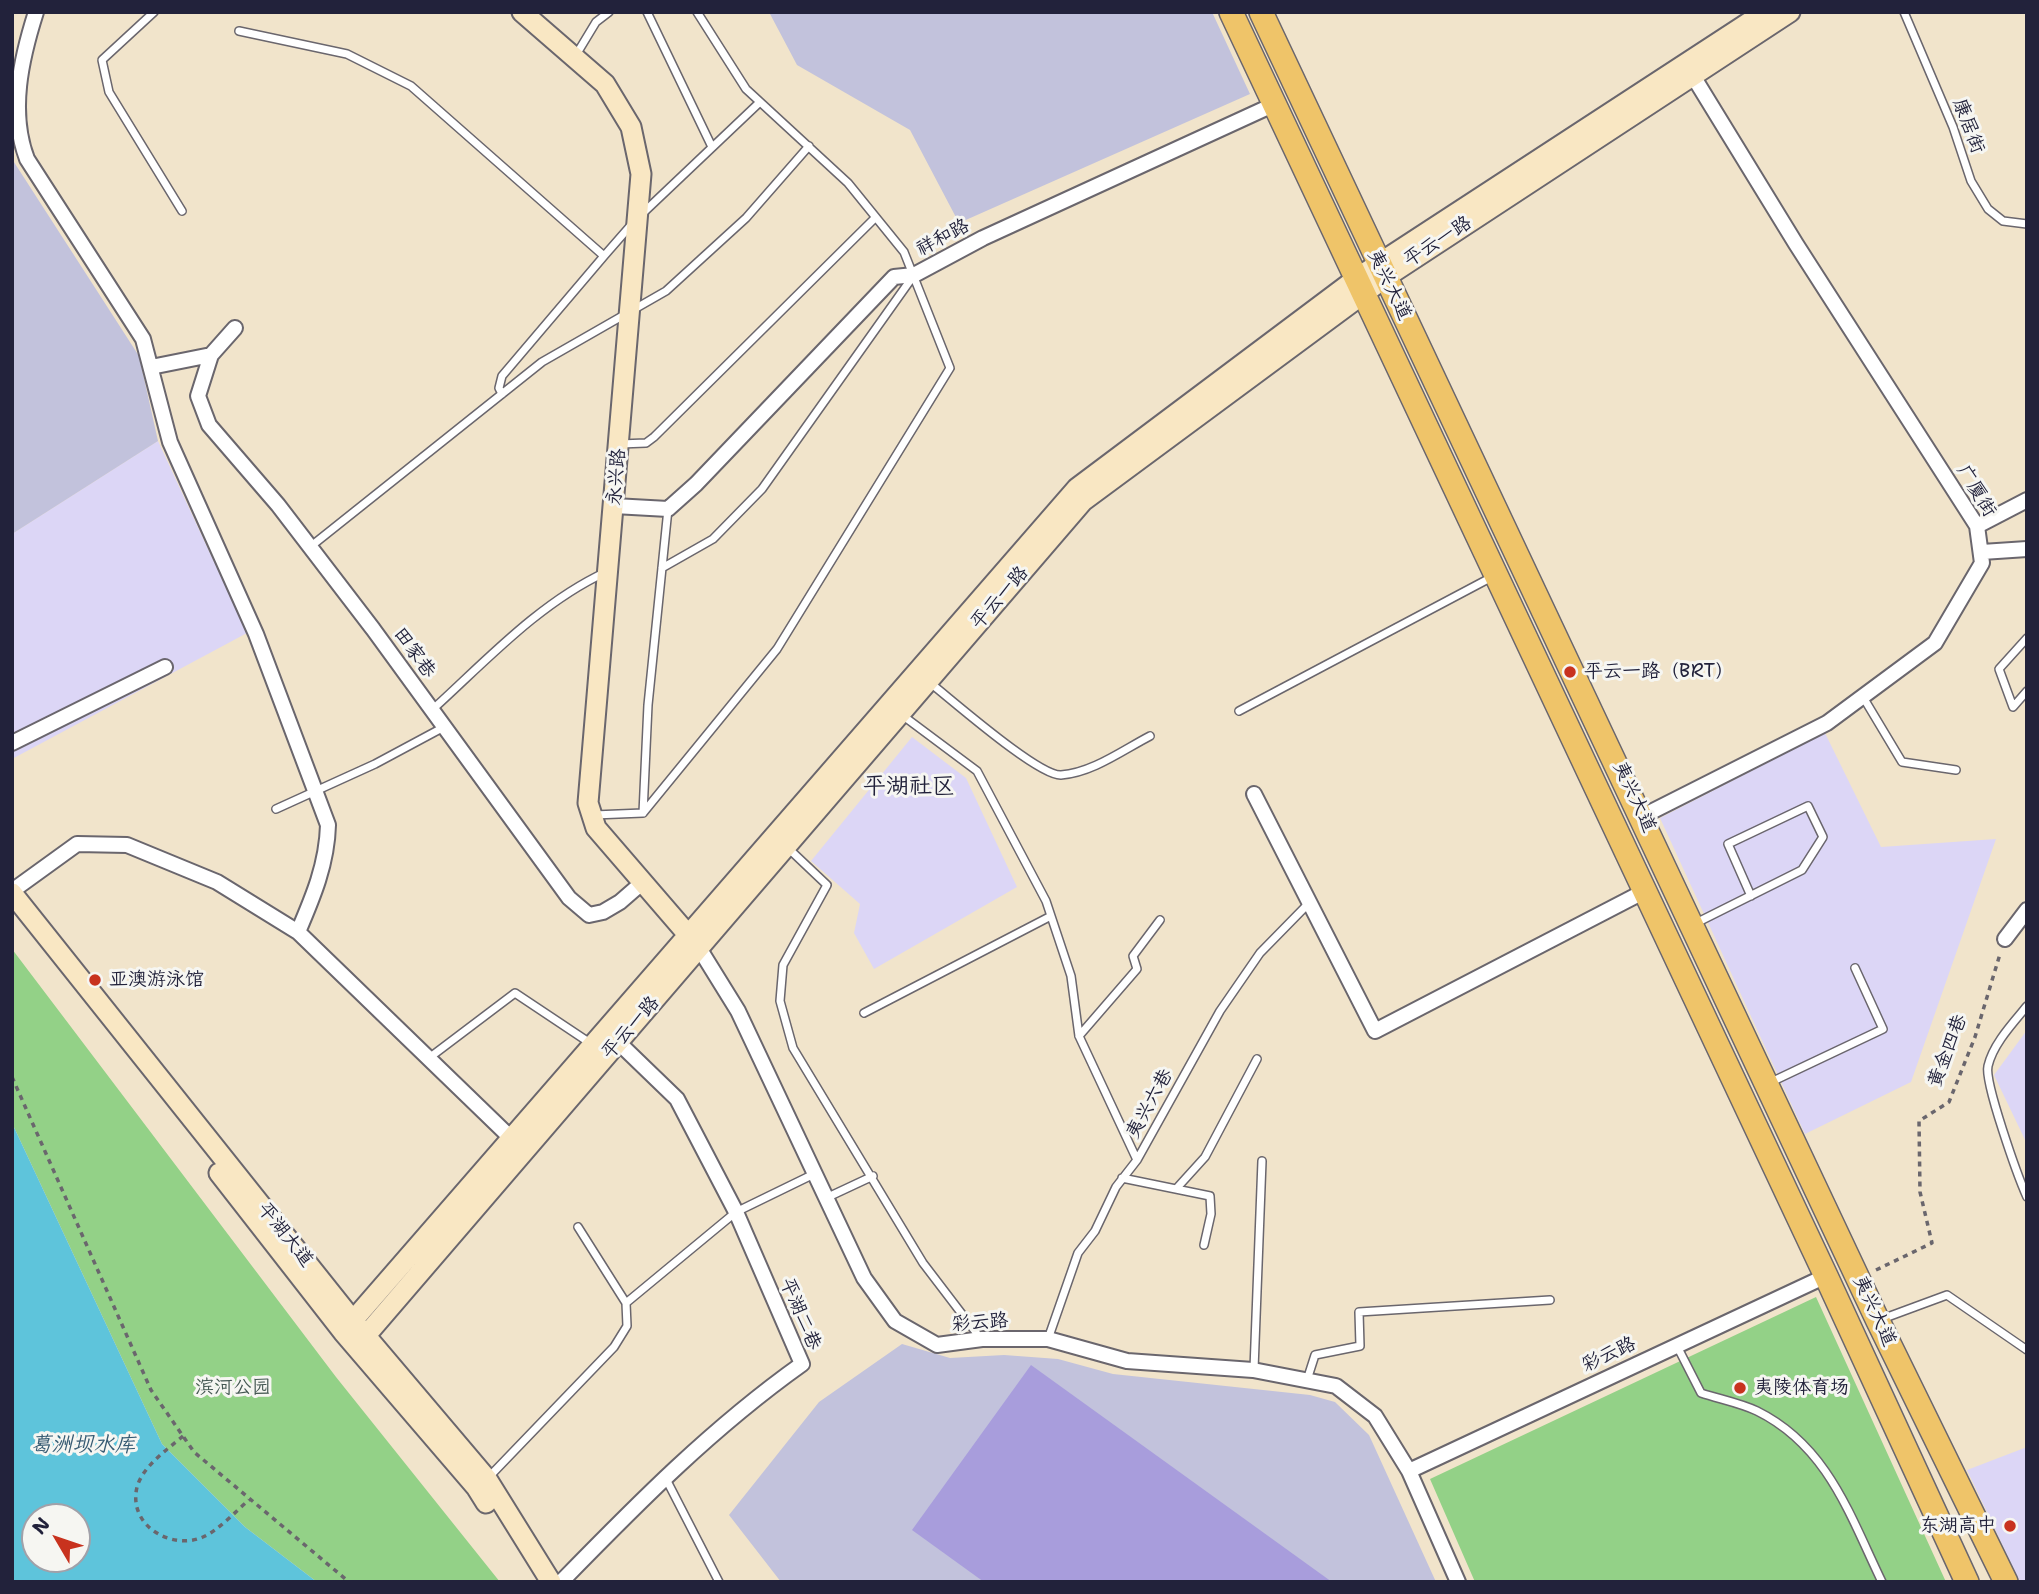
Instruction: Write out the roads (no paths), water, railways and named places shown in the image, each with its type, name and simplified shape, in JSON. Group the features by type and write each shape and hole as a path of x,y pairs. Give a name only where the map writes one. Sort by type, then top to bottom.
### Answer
{"main road":[{"name":"永兴路","path":"522,12 576,56 605,84 631,127 641,174 588,803 596,828 694,942"},
{"name":"夷兴大道","path":"1231,12 1826,1276 1967,1582"},
{"name":"夷兴大道","path":"1261,12 1643,816 1878,1321 2006,1582"},
{"name":"平云一路","path":"355,1334 618,1042 694,942 1077,488 1360,285 1765,12"},
{"name":"平云一路","path":"1382,270 1693,76 1790,12"},
{"name":"平云一路","path":"355,1334 512,1139 594,1045 786,847 1083,501 1360,285"},
{"name":"平湖大道","path":"12,892 476,1487 535,1582"},
{"name":"平湖大道","path":"12,911 355,1334 486,1479 551,1582"}],"street":[{"path":"36,12 25,47 18,135 27,159 143,339 170,442 256,634 328,825 327,851 316,889 298,932"},
{"name":"广厦街","path":"1693,76 1796,244 1977,526 1982,552"},
{"name":"祥和路","path":"668,509 696,484 894,277 914,275 983,238 1275,104"},
{"name":"田家巷","path":"235,328 211,355 198,396 209,425 310,547 569,898 589,915 603,912 620,902 643,882"},
{"path":"150,367 211,355"},
{"path":"1977,526 2027,500"},
{"path":"614,506 668,509"},
{"path":"1643,816 1827,723 1935,643 1976,575 1982,552 2027,549"},
{"path":"12,743 165,667"},
{"path":"1254,794 1375,1031 1645,891"},
{"path":"12,892 77,844 127,845 216,882 298,932 512,1139"},
{"path":"2005,939 2027,910"},
{"name":"彩云路","path":"694,942 738,1011 864,1278 895,1321 937,1345 982,1339 1048,1339 1127,1361 1254,1370 1335,1386 1375,1416 1409,1471 1458,1582"},
{"name":"平湖二巷","path":"561,1582 664,1476 745,1404 802,1364 736,1212 677,1099 618,1042"},
{"name":"彩云路","path":"1409,1471 1826,1276"}],"lane":[{"path":"154,12 102,60 109,92 183,211"},
{"path":"576,56 596,22 609,12"},
{"path":"647,12 712,147"},
{"path":"592,815 643,813 777,649 950,368 904,252 848,183 746,89 697,12"},
{"name":"康居街","path":"1904,12 1953,127 1971,181 1988,209 2003,221 2027,223"},
{"path":"239,31 347,54 411,86 604,256"},
{"path":"502,394 499,388 502,376 637,218 760,102"},
{"path":"310,547 542,362 666,291 746,218 809,146"},
{"path":"619,444 646,443 654,437 875,218"},
{"path":"662,568 713,539 762,489 914,275"},
{"path":"643,813 648,705 668,509"},
{"path":"432,710 549,606 576,586 609,571"},
{"path":"1239,711 1496,575"},
{"path":"2027,638 1999,668 2013,707 2027,691"},
{"path":"929,681 1033,764 1058,775 1086,769 1150,736"},
{"path":"1863,697 1902,762 1956,770"},
{"path":"900,714 977,771 1051,916 1071,976 1079,1036 1137,1160"},
{"path":"276,809 444,727"},
{"path":"1693,924 1751,896 1802,870 1823,837 1808,806 1728,844 1751,896"},
{"path":"786,847 827,885 783,965 780,1001 793,1048 873,1176 923,1263 982,1339"},
{"name":"夷兴六巷","path":"1048,1339 1078,1253 1095,1231 1122,1178 1137,1160 1220,1011 1259,953 1309,902"},
{"path":"864,1013 1051,916"},
{"path":"1079,1036 1137,969 1133,956 1160,920"},
{"path":"1768,1083 1883,1030 1855,968"},
{"path":"429,1058 515,993 594,1045"},
{"path":"2027,1006 1994,1050 1987,1068 2014,1167 2027,1197"},
{"path":"1176,1189 1205,1157 1257,1059"},
{"path":"1254,1370 1262,1161"},
{"path":"626,1303 736,1212 815,1173"},
{"path":"826,1198 873,1176"},
{"path":"1122,1178 1210,1196 1211,1214 1204,1245"},
{"path":"486,1479 614,1347 627,1326 626,1303 578,1227"},
{"path":"1878,1321 1947,1295 2027,1350"},
{"path":"1307,1381 1315,1355 1360,1346 1359,1312 1549,1300"},
{"path":"1676,1344 1701,1393 1758,1411 1803,1443 1832,1476 1882,1582"},
{"path":"664,1476 719,1582"}],"water":[{"name":"葛洲坝水库","path":"12,1123 162,1444 245,1527 317,1582 12,1582"}],"place":[{"name":"平云一路（BRT）","path":"1570,672"},
{"name":"亚澳游泳馆","path":"95,980"},
{"name":"夷陵体育场","path":"1740,1388"},
{"name":"东湖高中","path":"2010,1526"}],"district":[{"name":"平湖社区","path":"909,787"}],"park label":[{"name":"滨河公园","path":"233,1388"}]}
